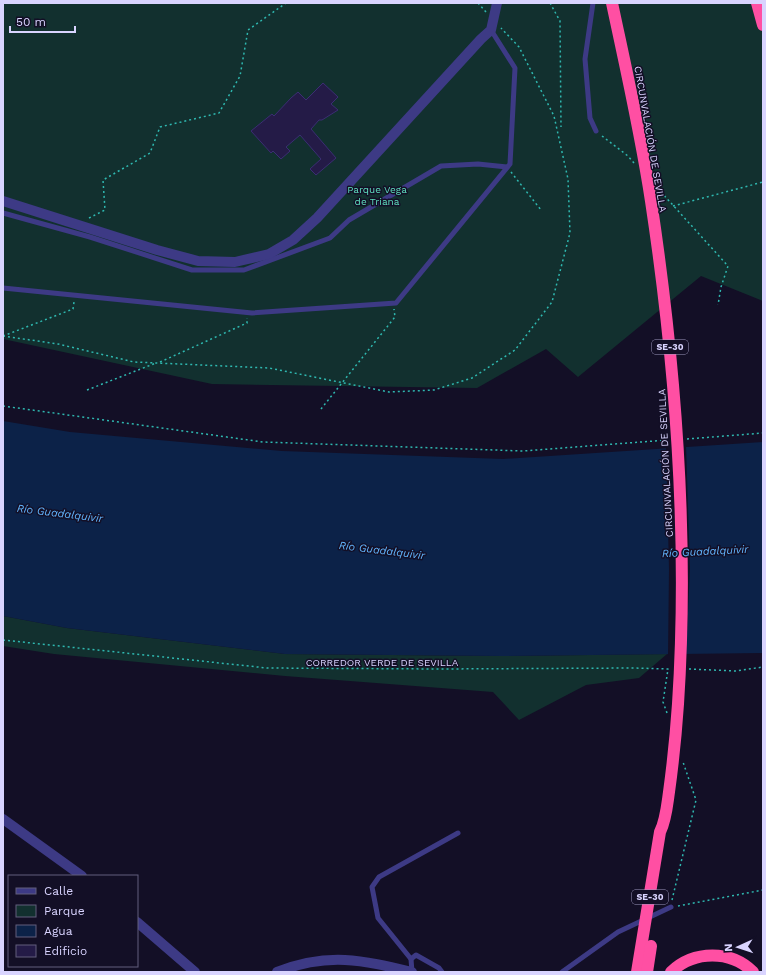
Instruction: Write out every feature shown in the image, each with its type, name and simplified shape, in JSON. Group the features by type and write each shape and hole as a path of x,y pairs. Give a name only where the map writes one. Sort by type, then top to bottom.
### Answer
{"highway":[{"name":"CIRCUNVALACIÓN DE SEVILLA","path":"612,3 633,98 651,201 669,342 676,426 681,558 680,650 674,758 665,823 660,832 637,972"},
{"path":"757,3 763,26"},
{"path":"647,972 667,835 665,823"},
{"path":"671,972 689,960 706,955 724,956 740,962 753,972"}],"street":[{"path":"3,201 157,250 198,261 235,262 269,254 293,240 317,218 481,39 493,25 497,3"},
{"path":"3,819 81,875"},
{"path":"138,923 194,972"},
{"path":"277,972 300,964 338,959 378,964 412,972"}],"lane":[{"path":"593,3 585,59 590,118 596,131"},
{"path":"3,288 248,312 396,303 510,164 515,68 493,25"},
{"path":"3,213 90,237 192,270 244,270 330,238 349,220 441,166 478,164 507,167"},
{"path":"412,972 410,959 378,918 372,887 379,877 458,833"},
{"path":"562,972 618,932 671,907"},
{"path":"410,959 416,955 439,968 442,972"}],"path":[{"path":"77,225 105,210 103,180 150,153 160,127 219,113 240,76 248,30 286,3"},
{"path":"3,336 58,344 134,362 269,368 389,392 434,390 472,378 515,350 552,302 570,233 568,179 554,116 519,47 493,25 478,3"},
{"path":"550,3 560,22 561,127"},
{"path":"596,131 628,156 638,168"},
{"path":"507,167 541,210"},
{"path":"673,206 763,182"},
{"path":"659,190 728,266 721,287 718,305"},
{"path":"3,336 73,309 74,295"},
{"path":"322,409 395,317 394,303"},
{"path":"87,390 158,363 247,323 248,312"},
{"path":"3,406 263,442 523,451 670,440"},
{"path":"685,439 763,433"},
{"name":"CORREDOR VERDE DE SEVILLA","path":"3,640 267,668 675,669"},
{"path":"683,669 736,671 763,667"},
{"path":"668,669 663,702 668,716"},
{"path":"682,759 696,800 671,907 763,890"}],"green space":[{"name":"Parque Vega de Triana","path":"3,3 763,3 763,301 701,276 578,377 546,349 477,388 212,384 3,339"},
{"path":"3,616 67,628 285,654 499,656 667,654 639,678 586,685 519,720 493,692 285,676 54,654 3,646"}],"water":[{"name":"Río Guadalquivir","path":"3,421 70,432 282,451 503,459 763,442 763,653 499,656 285,654 67,628 3,616"}],"pier":[{"path":"686,445 690,569 686,656 668,656 669,569 666,446"}],"building":[{"path":"323,83 338,97 331,104 338,110 322,120 319,120 311,129 336,158 316,175 310,169 321,159 300,135 286,147 290,151 281,159 273,151 271,153 251,131 272,114 274,116 298,92 306,100"}]}
